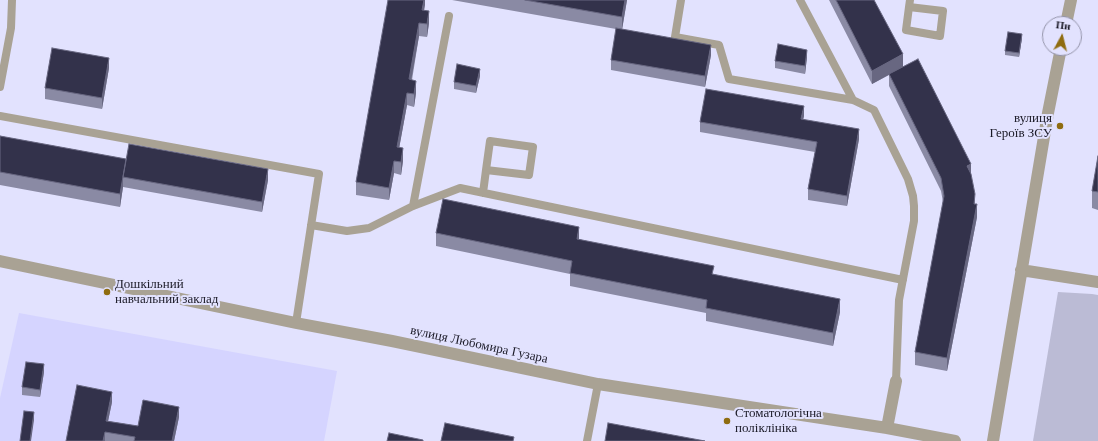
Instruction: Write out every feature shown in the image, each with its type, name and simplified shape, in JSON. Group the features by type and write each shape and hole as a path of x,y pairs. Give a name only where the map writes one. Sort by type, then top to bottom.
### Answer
{"street":[{"path":"1068,16 1071,0"},
{"path":"993,441 1048,113 1059,56"},
{"name":"вулиця Любомира Гузара","path":"0,260 296,323 392,341 598,384 887,428 955,441"},
{"path":"1021,270 1098,282"},
{"path":"887,428 896,381"}],"lane":[{"path":"0,87 11,28 12,0"},
{"path":"681,0 675,37 719,45 729,79 853,100 874,110 908,179 914,206 914,221 899,300 896,381"},
{"path":"800,0 853,100"},
{"path":"910,4 943,11 940,36 906,30 910,4"},
{"path":"413,206 449,16"},
{"path":"0,116 319,174 296,323"},
{"path":"483,193 486,170 490,141 533,147 530,175 486,170"},
{"path":"311,225 347,231 370,228 413,206 460,188 902,280"},
{"path":"587,441 598,384"}],"shaded area":[{"path":"1058,292 1098,295 1098,441 1033,441"},
{"path":"19,313 337,371 324,441 0,441 0,398"}],"building":[{"path":"388,0 424,0 422,10 429,11 427,24 419,23 409,79 416,81 414,94 407,93 397,147 403,148 401,162 394,161 389,188 356,182"},
{"path":"525,0 625,0 622,17"},
{"path":"836,0 874,0 903,54 872,71"},
{"path":"616,28 711,45 705,76 611,60"},
{"path":"1008,32 1022,34 1019,53 1005,51"},
{"path":"778,44 807,50 805,66 775,61"},
{"path":"52,48 109,58 102,98 45,88"},
{"path":"918,59 971,164 967,166 971,174 975,194 974,204 977,204 947,358 915,352 944,196 941,178 889,74"},
{"path":"457,64 480,69 476,86 454,82"},
{"path":"706,89 804,106 801,119 859,129 847,196 808,189 817,142 700,122"},
{"path":"0,136 126,159 120,194 0,172"},
{"path":"129,144 268,169 262,202 123,177"},
{"path":"1098,156 1098,192 1092,191"},
{"path":"443,199 579,227 577,239 714,266 712,274 840,299 833,333 706,308 707,300 570,273 572,261 436,233"},
{"path":"26,362 44,364 40,390 22,387"},
{"path":"77,385 112,392 106,421 138,426 143,400 179,407 172,441 134,441 135,437 105,432 103,441 66,441"},
{"path":"24,411 34,412 30,441 20,441"},
{"path":"445,423 514,437 513,441 441,441"},
{"path":"608,423 705,441 605,441"},
{"path":"389,433 423,440 423,441 387,441"}],"place":[{"name":"вулиця Героїв ЗСУ","path":"1060,126"},
{"name":"Дошкільний навчальний заклад","path":"107,292"},
{"name":"Стоматологічна поліклініка","path":"727,421"}]}
